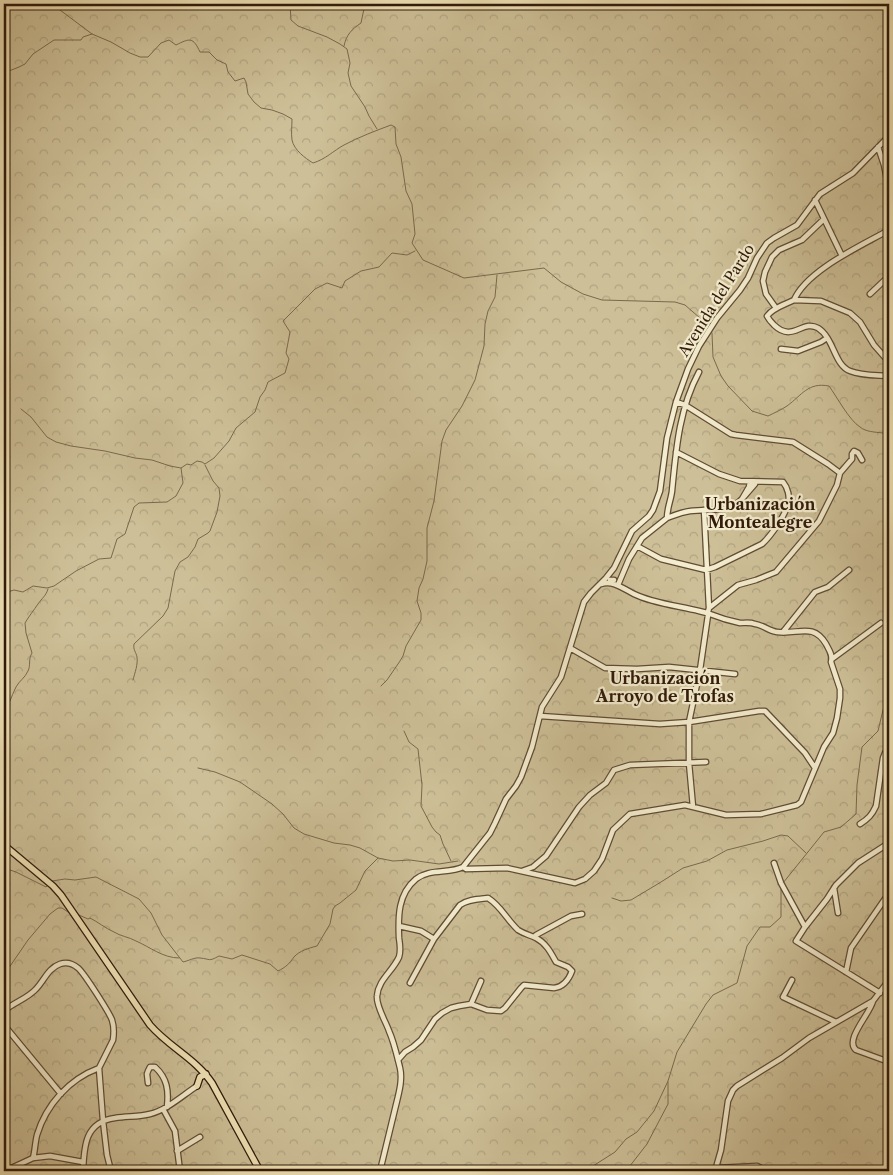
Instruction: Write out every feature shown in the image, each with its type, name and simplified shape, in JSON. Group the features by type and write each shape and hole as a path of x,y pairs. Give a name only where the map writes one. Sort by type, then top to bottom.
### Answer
{"main road":[{"path":"4,845 53,886 146,1020 156,1032 185,1056 203,1077 212,1083 260,1171"},
{"path":"197,1086 203,1077"}],"street":[{"name":"Avenida del Pardo","path":"463,867 490,833 506,799 518,781 532,746 542,707 561,677 582,608 587,598 610,580 632,532 649,516 657,501 673,411 688,369 699,346 717,318 740,290 768,243 797,224 825,190 853,173 889,136"},
{"path":"878,147 888,176 889,190"},
{"path":"816,200 842,256"},
{"path":"776,308 766,294 763,281 764,272 772,257 779,250 802,240 824,219"},
{"path":"794,300 798,291 826,266 889,230"},
{"path":"870,294 889,276"},
{"path":"889,362 874,345 860,322 850,313 821,301 794,300 776,308 767,316 783,332 806,327 814,327 820,330 827,338 840,363 849,371 859,374 889,376"},
{"path":"781,349 798,351 827,338"},
{"path":"667,518 683,405 699,372"},
{"path":"680,389 680,399 683,405"},
{"path":"676,402 736,436 793,442 840,473"},
{"path":"673,411 677,406 683,405"},
{"path":"708,613 738,585 776,572 819,521 837,485 840,473 852,459 854,451 858,452 862,460"},
{"path":"637,546 661,558 706,570 762,544 788,506 788,492 785,483 778,481 740,481 719,474 676,452"},
{"path":"618,585 642,538 667,518 691,511 730,508 737,505 752,482"},
{"path":"693,807 689,763 689,722 700,670 708,613 704,510"},
{"path":"783,632 815,592 828,587 849,570"},
{"path":"380,1171 401,1077 390,1032 376,1000 381,981 399,957 400,903 417,878 425,873 463,867 466,869 507,868 574,883 585,879 594,870 602,859 613,830 630,814 684,805 726,815 761,814 797,805 801,802 824,747 833,733 837,718 840,689 831,662 831,653 818,634 809,630 772,631 758,624 726,620 708,613 636,595 610,580"},
{"path":"832,658 881,623"},
{"path":"570,648 605,668 669,667 735,674"},
{"path":"540,716 660,724 689,722 764,711 805,753 816,768"},
{"path":"860,824 868,820 876,806 883,758 889,747"},
{"path":"522,871 533,866 546,856 579,807 590,795 606,784 614,770 630,765 706,762"},
{"path":"880,993 796,941 836,885 858,863 889,843"},
{"path":"774,863 781,883 805,927"},
{"path":"834,888 838,913"},
{"path":"846,972 851,948 889,893"},
{"path":"398,1060 420,1040 435,1019 451,1008 471,1004 486,1010 501,1011 524,985 559,988 571,974 571,970 568,966 557,963 550,950 539,940 517,929 496,903 488,898 463,903 434,939 410,983"},
{"path":"534,937 571,916 582,914"},
{"path":"399,926 422,931 434,939"},
{"path":"4,1011 34,991 53,968 64,963 74,966 81,971 108,1012 113,1024 113,1040 99,1068 103,1121 111,1171"},
{"path":"792,980 783,997 836,1022"},
{"path":"766,1171 757,1166 716,1170 728,1101 733,1090 809,1038 873,1001 889,980"},
{"path":"471,1004 481,981"},
{"path":"873,1001 853,1036 852,1045 856,1050 889,1062"},
{"path":"4,1025 61,1094"},
{"path":"396,1053 405,1052"},
{"path":"148,1083 148,1071 150,1067 155,1067 167,1085 165,1108 174,1131 180,1171"},
{"path":"33,1158 38,1134 46,1113 61,1094 79,1078 99,1068"},
{"path":"83,1171 84,1148 87,1138 95,1126 103,1121 114,1118 150,1114 165,1108 197,1086"},
{"path":"177,1151 200,1137"},
{"path":"5,1171 33,1158 50,1156 83,1162"}],"green space":[{"path":"4,4 889,4 889,1171 4,1171"}],"waterway":[{"path":"52,4 92,34 140,57 148,57 161,43 169,40 176,45 188,40 193,41 200,52 209,52 217,60 226,64 228,72 235,81 244,78 248,94 261,108 272,110 292,119 293,144 300,153 313,163 361,137 391,125 395,127 396,144 401,157 406,191 412,204 415,234 412,243 423,260 464,278 544,268 561,282 583,294 602,300 675,302 685,305 708,325"},
{"path":"290,4 291,20 298,26 327,37 347,49 350,63 348,73 351,86 377,129"},
{"path":"344,46 350,33 361,23 365,4"},
{"path":"884,4 889,11"},
{"path":"4,73 25,64 33,54 54,40 81,40 83,37 92,34"},
{"path":"4,593 14,590 23,592 33,586 47,588 54,586 76,571 99,559 111,558 117,539 125,534 134,507 139,503 167,502 176,496 183,483 181,468 197,461 205,464 214,458 229,441 236,428 255,412 268,382 285,373 289,359 286,353 290,332 283,321 315,289 327,283 342,288 345,281 361,271 379,267 392,253 407,255 415,251"},
{"path":"381,686 400,661 421,620 417,601 427,561 427,528 434,501 442,441 446,430 462,406 475,380 484,346 485,324 488,311 495,297 497,275"},
{"path":"712,333 713,357 721,376 752,411 768,416 787,406 810,388 822,385 829,386 847,414 856,424 862,429 883,433 889,440"},
{"path":"21,409 31,417 47,437 56,442 152,460 181,468"},
{"path":"133,680 137,660 134,644 163,616 168,608 175,571 180,562 188,557 198,539 210,531 217,512 220,496 219,488 205,465"},
{"path":"4,717 16,687 29,669 32,653 25,623 48,589"},
{"path":"783,883 824,832 841,827 856,814 857,785 862,747 878,731 883,710 889,700"},
{"path":"404,731 409,742 418,749 422,785 421,806 432,827 440,835 451,861"},
{"path":"198,768 215,772 240,782 272,804 294,828 304,834 360,848 378,858 393,861 410,860 439,864 458,861"},
{"path":"612,898 621,901 631,900 683,868 707,861 727,850 781,835 788,836 806,853"},
{"path":"52,881 96,877 139,899 151,913 162,935 183,962 198,958 211,960 219,956 232,959 242,955 270,964 278,971 299,953 317,946 330,924 335,906 356,890 365,871 378,858"},
{"path":"4,868 46,887 48,885"},
{"path":"569,1171 593,1166 615,1152 626,1139 637,1132 654,1111 668,1081 677,1052 706,1004 713,995 737,983 747,946 760,927 770,927 781,917 781,889"},
{"path":"4,975 28,940 50,914 58,908 62,908 71,914"},
{"path":"79,915 90,918 108,929 162,954 179,958"},
{"path":"626,1171 647,1144 668,1104 668,1082"}],"district":[{"name":"Urbanización Montealegre","path":"760,513"},
{"name":"Urbanización Arroyo de Trofas","path":"665,687"}]}
